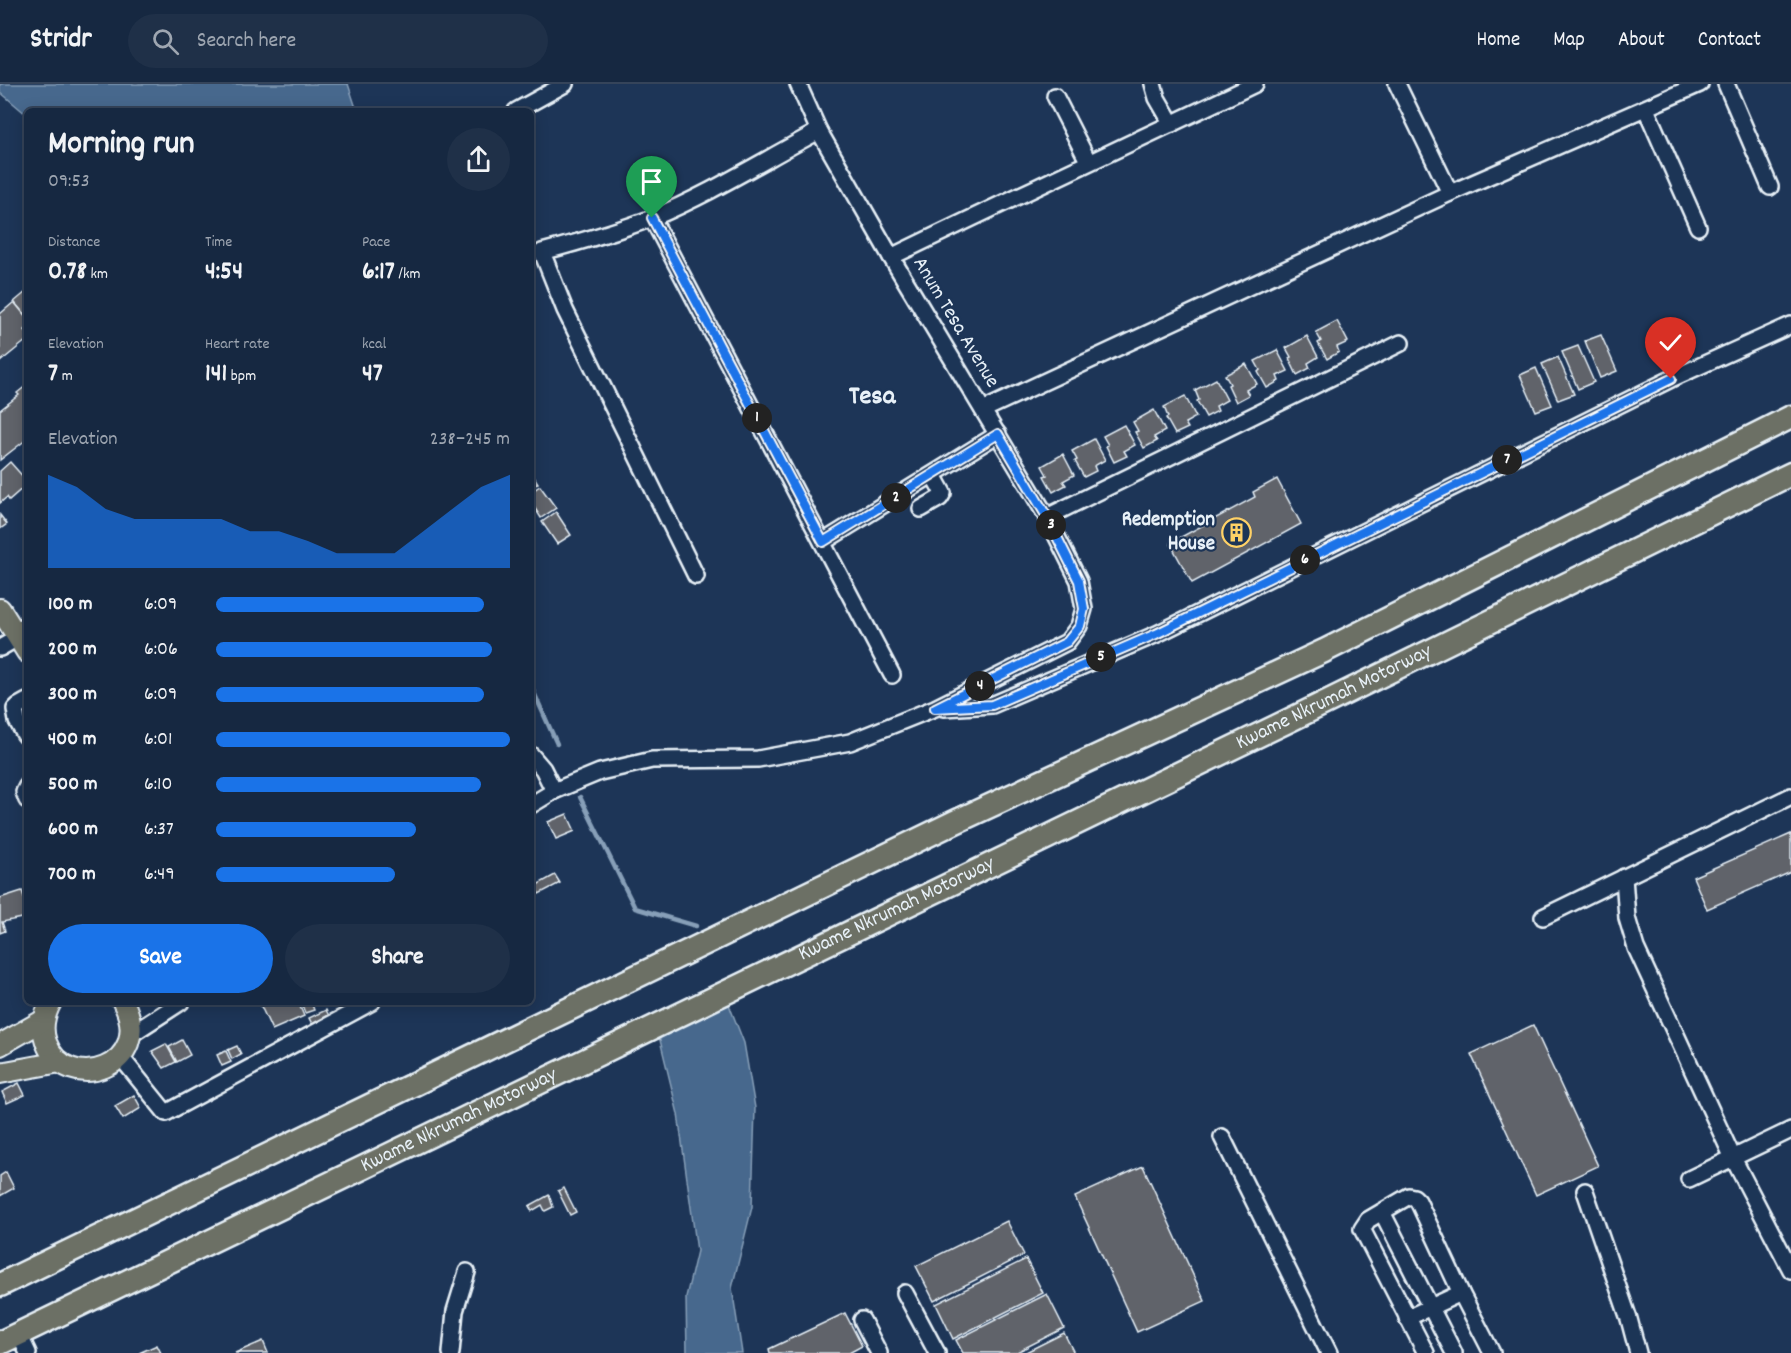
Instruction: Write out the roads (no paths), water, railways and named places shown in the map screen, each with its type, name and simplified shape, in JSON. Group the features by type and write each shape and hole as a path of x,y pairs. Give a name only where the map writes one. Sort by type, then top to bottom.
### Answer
{"highway":[{"path":"0,1285 966,817 1324,651 1791,417"},
{"name":"Kwame Nkrumah Motorway","path":"16,1343 1791,474"}],"main road":[{"path":"0,609 22,636"},
{"path":"48,1011 44,1038 53,1055 60,1062 77,1070 87,1071 105,1067 120,1056 130,1035 131,1023 124,1005"},
{"path":"0,1045 48,1011"},
{"path":"0,1073 60,1062"}],"street":[{"path":"521,108 565,84"},
{"name":"Anum Tesa Avenue","path":"798,84 819,131 891,257 1047,517 1079,581 1084,609 1080,626 1067,642 935,708"},
{"path":"1153,84 1157,98 1172,124"},
{"path":"891,257 1088,161 1255,84"},
{"path":"1396,84 1450,193"},
{"path":"982,410 1450,193 1700,84"},
{"path":"1726,84 1770,187"},
{"path":"1055,96 1088,161"},
{"path":"1646,109 1698,227"},
{"path":"696,576 565,310 542,252 610,233 652,218 819,131"},
{"path":"652,218 892,675"},
{"path":"534,803 554,791 600,772 652,760 758,759 850,742 935,708 992,705 1156,634 1671,379 1791,325"},
{"path":"1047,517 1401,343"},
{"path":"823,542 998,434"},
{"path":"921,508 940,498 943,493 933,475"},
{"path":"0,648 22,636"},
{"path":"24,703 15,709 17,721 24,733"},
{"path":"534,758 543,769 554,791"},
{"path":"1542,917 1791,796"},
{"path":"1624,877 1628,918 1636,948 1733,1158 1791,1270"},
{"path":"130,1035 176,1005"},
{"path":"120,1056 166,1113 366,1005"},
{"path":"1689,1179 1791,1130"},
{"path":"1222,1137 1329,1353"},
{"path":"1585,1191 1629,1319 1638,1353"},
{"path":"1426,1353 1362,1229 1368,1220 1410,1196 1418,1201 1492,1353"},
{"path":"1382,1212 1454,1353"},
{"path":"451,1353 455,1311 467,1272"},
{"path":"905,1293 937,1353"},
{"path":"1407,1318 1461,1293"},
{"path":"862,1320 879,1353"}],"water":[{"path":"0,84 348,84 356,108 24,108 24,112 0,92"},
{"path":"728,1002 744,1043 755,1108 752,1207 732,1288 742,1353 687,1353 686,1297 697,1251 678,1114 659,1036"}],"waterway":[{"path":"534,693 557,744"},
{"path":"580,797 635,908 696,926"}],"place":[{"name":"Redemption House","path":"1236,533"}],"district":[{"name":"Tesa","path":"872,397"}]}
